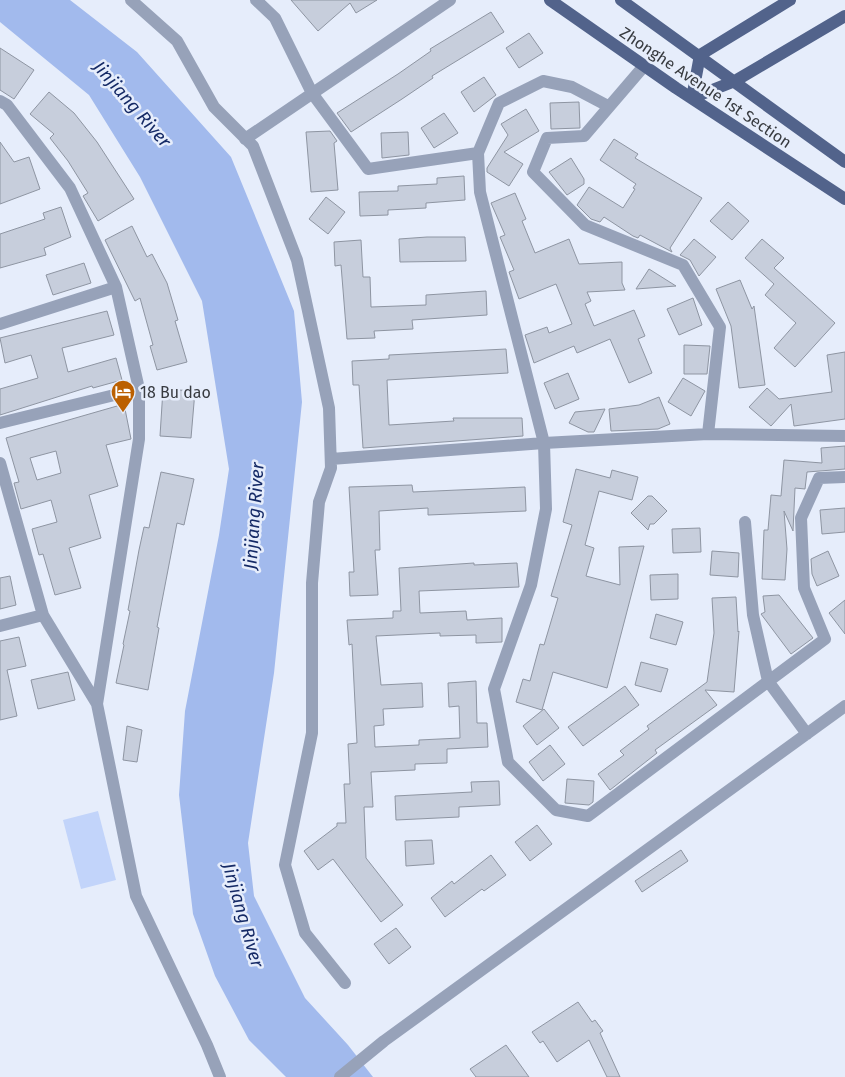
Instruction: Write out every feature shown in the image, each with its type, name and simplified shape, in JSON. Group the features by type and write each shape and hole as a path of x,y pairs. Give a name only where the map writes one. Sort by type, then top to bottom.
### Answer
{"main road":[{"name":"Zhonghe Avenue 1st Section","path":"550,0 644,66 845,199"},
{"name":"Zhonghe Avenue 1st Section","path":"621,0 700,55 845,162"},
{"path":"692,98 700,55 790,0"},
{"path":"692,98 735,81 845,16"}],"street":[{"path":"131,0 177,41 214,107 253,146 297,260 329,408 332,468 319,502 312,583 312,733 285,865 305,933 345,983"},
{"path":"256,0 275,18 312,93 368,168 478,153"},
{"path":"245,139 450,0"},
{"path":"644,66 584,136 547,138 533,172 585,225 683,265 720,327 708,434"},
{"path":"608,106 572,87 543,81 499,102 478,153 480,192 544,443 546,509 531,585 494,689 508,762 556,810 588,816 825,639 804,588 800,518 819,478 845,477"},
{"path":"0,101 7,105 70,188 116,287 138,390 140,438 97,704"},
{"path":"0,324 116,287"},
{"path":"0,423 138,390"},
{"path":"331,459 544,443 708,434 845,436"},
{"path":"0,464 43,616 97,704 136,896 207,1045 220,1077"},
{"path":"745,522 753,616 768,681 807,734"},
{"path":"0,626 43,616"},
{"path":"340,1077 384,1041 845,706"}],"shaded area":[{"path":"98,811 116,880 81,889 63,820"}],"water":[{"name":"Jinjiang River","path":"0,0 70,0 137,52 231,157 294,311 302,402 274,673 248,843 254,896 305,998 348,1045 373,1077 286,1077 249,1040 215,976 193,914 179,795 185,711 219,535 229,469 202,301 140,177 89,95 0,22"}],"building":[{"path":"291,0 377,0 356,13 350,3 318,31"},
{"path":"491,12 504,32 432,76 433,78 351,132 337,113 398,74 431,51 430,49"},
{"path":"529,33 543,53 519,68 506,48"},
{"path":"0,48 34,70 14,99 0,90"},
{"path":"484,77 496,95 474,112 461,92"},
{"path":"49,92 74,113 97,142 134,199 98,221 83,196 88,193 68,161 50,138 54,134 30,114"},
{"path":"579,102 580,128 551,129 550,103"},
{"path":"526,109 539,131 504,152 523,164 509,186 487,172 487,168 508,135 501,124"},
{"path":"444,113 458,133 434,148 421,128"},
{"path":"330,131 337,141 334,143 338,190 311,192 306,132"},
{"path":"408,132 409,155 382,158 381,133"},
{"path":"614,139 638,154 635,158 702,198 670,248 672,252 640,235 638,238 633,236 604,217 600,222 591,219 577,205 589,187 623,208 635,189 633,188 636,184 600,160"},
{"path":"0,142 14,162 29,157 40,189 0,204"},
{"path":"571,158 584,179 584,184 567,195 549,172"},
{"path":"464,176 465,200 426,203 426,208 388,210 388,215 360,216 359,192 398,191 398,186 437,184 437,178"},
{"path":"515,193 526,219 522,221 535,253 569,239 579,264 622,262 622,283 625,290 587,292 591,301 585,304 594,326 634,310 645,336 638,339 652,373 629,383 610,339 577,353 574,346 534,363 525,335 547,327 549,333 572,324 556,284 519,299 509,272 514,270 500,237 505,235 491,203"},
{"path":"326,197 345,212 328,234 309,219"},
{"path":"728,202 749,221 732,240 710,221"},
{"path":"61,207 71,237 44,248 46,255 0,268 0,234 45,219 43,213"},
{"path":"132,226 147,257 152,254 167,283 178,320 175,321 187,362 157,370 150,346 153,345 140,298 135,301 105,240"},
{"path":"465,237 466,261 400,262 399,239"},
{"path":"694,239 716,257 699,276 690,260 680,255"},
{"path":"762,239 784,258 774,268 835,323 795,367 774,348 796,323 765,295 774,284 745,258"},
{"path":"361,240 363,277 370,277 371,307 426,305 426,295 486,291 487,315 412,320 413,329 374,331 375,338 347,339 341,265 335,266 334,242"},
{"path":"84,263 91,283 53,295 46,275"},
{"path":"649,269 676,286 636,289"},
{"path":"740,280 752,309 754,306 765,385 739,388 731,326 716,289"},
{"path":"693,298 702,325 679,335 667,309"},
{"path":"107,311 114,335 62,348 68,372 116,358 122,380 93,388 92,386 0,415 0,389 38,378 31,355 5,363 0,338"},
{"path":"684,345 710,346 707,374 684,374"},
{"path":"506,349 508,373 387,380 389,425 454,421 453,418 522,418 523,436 363,448 359,385 353,385 352,361 389,359 389,355"},
{"path":"845,352 845,419 794,426 791,404 771,426 749,407 767,388 779,399 832,392 827,355"},
{"path":"568,373 579,399 555,409 544,383"},
{"path":"683,378 705,391 691,416 668,402"},
{"path":"163,389 195,391 191,438 160,436"},
{"path":"659,397 670,424 658,429 611,431 609,409 639,405"},
{"path":"124,404 131,439 106,445 118,486 89,495 101,538 69,548 81,588 55,595 43,554 39,555 32,529 57,522 51,500 21,509 14,483 19,482 6,438","holes":["56,451 61,473 37,480 30,458"]},
{"path":"605,409 594,432 588,432 569,423 575,412"},
{"path":"845,446 845,469 807,472 805,489 795,488 793,531 784,511 787,549 785,580 762,579 764,530 768,530 771,495 781,496 784,460 822,463 821,448"},
{"path":"576,469 610,478 612,470 638,477 632,500 599,491 585,545 594,548 586,576 620,585 619,547 644,546 607,688 553,672 542,710 516,702 523,679 530,681 540,644 544,645 558,598 551,596 572,525 563,522"},
{"path":"161,472 194,479 184,525 177,523 157,627 159,628 148,690 116,683 130,611 128,610 139,550 144,527 149,528"},
{"path":"412,485 413,492 525,487 526,511 428,515 428,508 379,511 380,550 375,550 378,595 350,596 349,572 354,572 349,487"},
{"path":"648,496 652,496 667,511 654,524 650,524 648,530 631,513"},
{"path":"845,508 845,532 822,534 820,510"},
{"path":"700,528 701,552 673,553 672,529"},
{"path":"712,551 739,553 738,577 710,575"},
{"path":"828,551 839,576 817,586 812,574 811,559"},
{"path":"474,563 474,565 517,563 519,587 419,591 420,613 466,611 467,620 502,618 502,642 476,643 476,635 440,636 440,633 376,636 381,685 422,683 423,707 383,709 384,725 374,726 375,747 419,745 419,740 460,738 459,706 449,707 448,683 476,681 477,723 487,723 488,747 447,749 447,763 415,764 415,770 371,772 373,807 364,807 366,858 403,905 381,922 333,859 318,870 304,851 337,826 337,823 346,823 344,784 350,784 348,744 357,743 352,644 349,645 347,620 393,618 393,611 401,611 399,568"},
{"path":"678,574 678,599 651,600 650,575"},
{"path":"10,576 16,605 0,609 0,578"},
{"path":"779,595 813,638 791,654 761,614 765,612 763,596"},
{"path":"736,597 739,631 734,692 705,690 717,705 655,750 657,753 610,790 598,774 624,755 620,751 649,729 647,726 707,682 714,633 712,598"},
{"path":"845,600 845,634 829,613"},
{"path":"656,614 683,622 676,645 650,638"},
{"path":"19,637 26,666 7,670 17,716 0,720 0,641"},
{"path":"641,662 668,669 661,692 635,685"},
{"path":"68,672 75,700 38,709 31,680"},
{"path":"625,686 639,705 583,746 568,727"},
{"path":"544,709 559,728 537,745 523,726"},
{"path":"127,726 142,730 137,762 123,760"},
{"path":"550,745 565,764 543,781 529,762"},
{"path":"567,779 594,781 593,802 589,805 565,803"},
{"path":"499,781 500,805 459,807 459,817 396,820 395,796 472,792 471,782"},
{"path":"537,825 552,844 530,861 515,842"},
{"path":"432,840 434,864 406,866 405,841"},
{"path":"681,850 688,861 642,892 635,881"},
{"path":"491,855 506,875 484,891 482,889 445,917 431,898 452,881 454,884"},
{"path":"396,928 411,947 389,964 374,944"},
{"path":"578,1002 592,1022 595,1020 603,1031 600,1033 620,1077 607,1077 589,1040 557,1062 543,1041 540,1043 532,1032"},
{"path":"506,1045 529,1077 476,1077 470,1069"}],"place":[{"name":"18 Bu dao","path":"123,413"}]}
